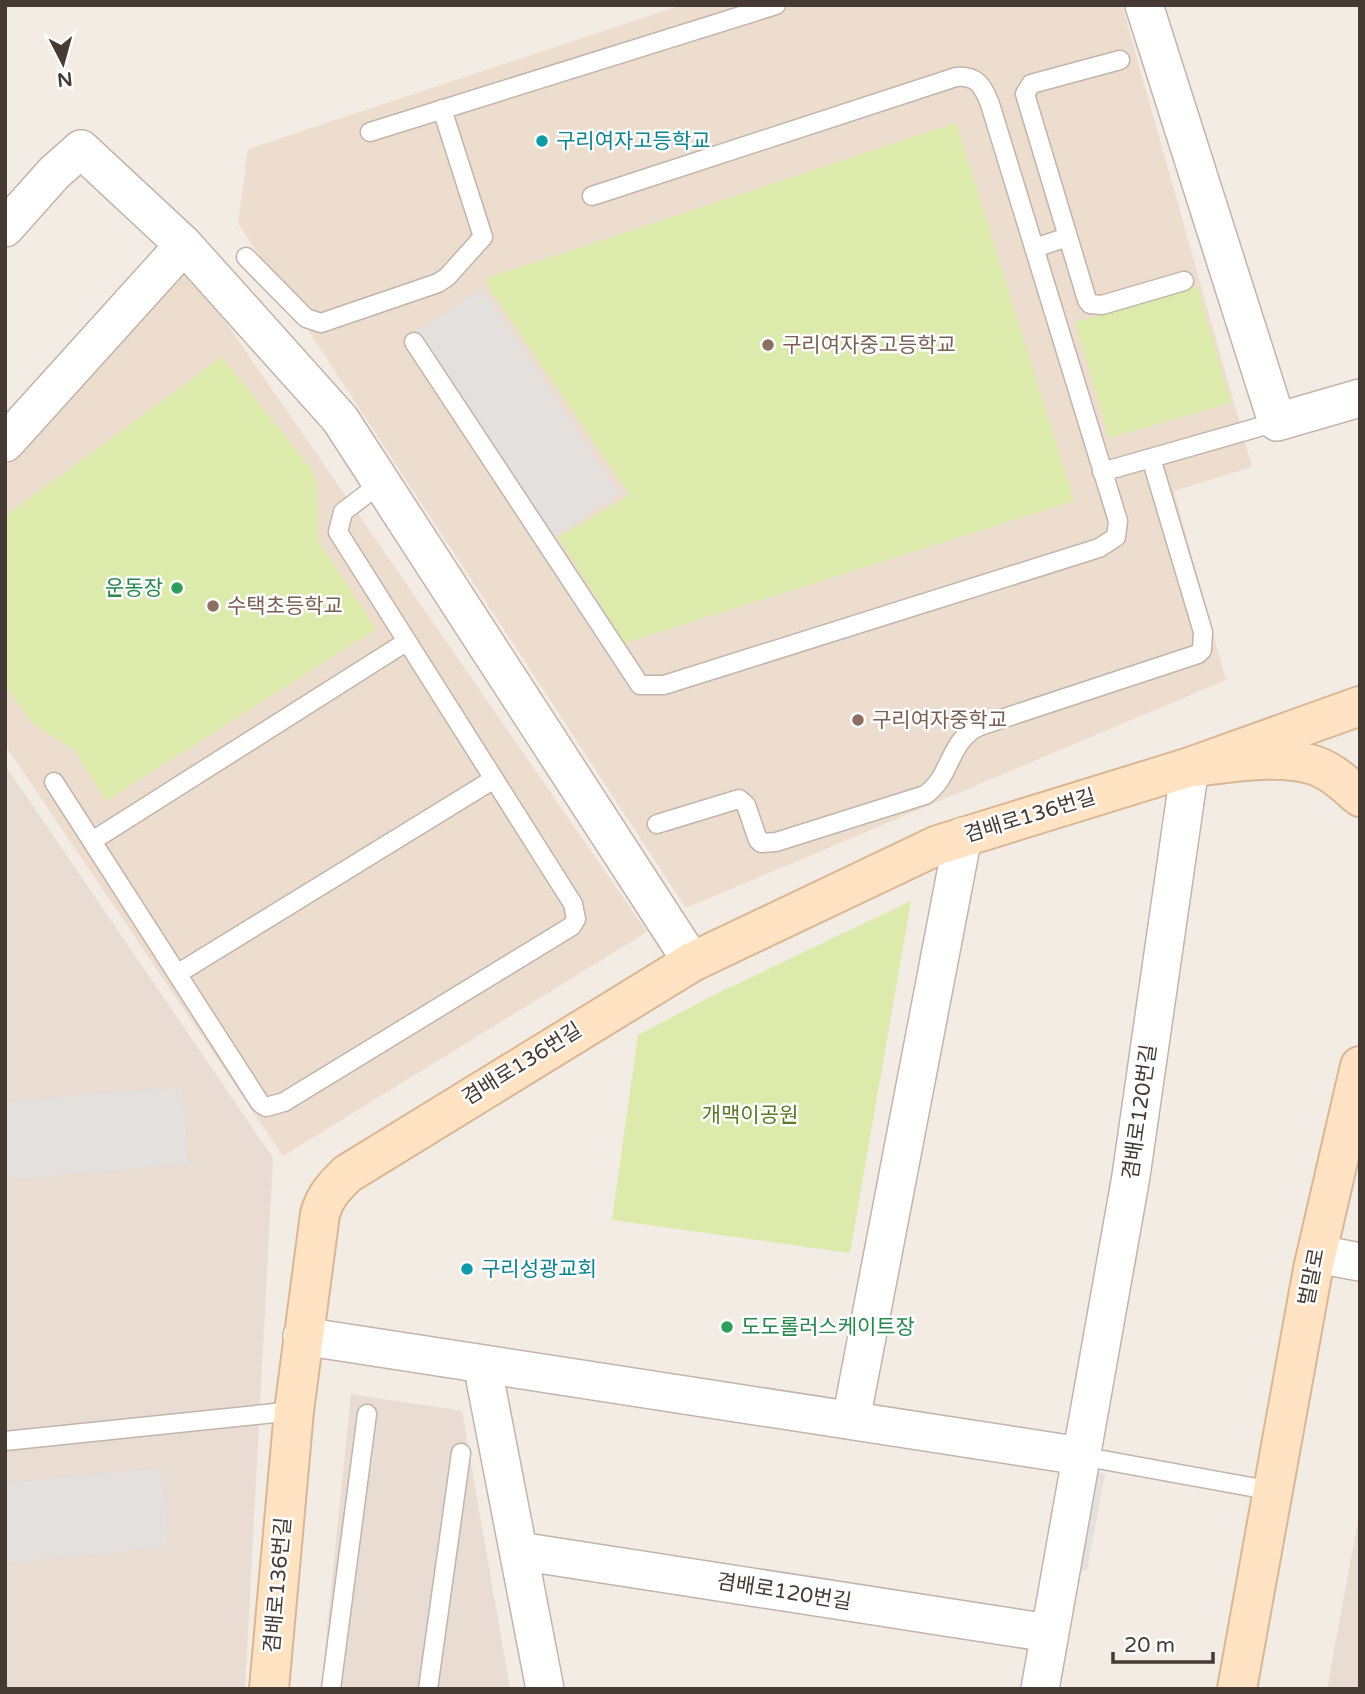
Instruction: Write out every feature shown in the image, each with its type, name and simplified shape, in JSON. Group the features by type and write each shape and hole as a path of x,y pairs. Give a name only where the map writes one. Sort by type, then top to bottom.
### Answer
{"street":[{"path":"1144,5 1277,422 1360,398"},
{"path":"5,228 54,173 81,149 184,246 340,419 692,962"},
{"path":"5,443 184,246"},
{"path":"1190,767 1360,706"},
{"path":"1190,767 1274,761 1310,763 1336,776 1360,797"},
{"name":"겸배로136번길","path":"269,1689 302,1336 324,1198 347,1174 692,962 963,836 1190,767"},
{"name":"겸배로120번길","path":"1040,1689 1131,1176 1190,767"},
{"path":"852,1420 963,836"},
{"name":"벌말로","path":"1237,1689 1317,1254 1360,1066"},
{"path":"1317,1254 1360,1262"},
{"path":"302,1336 1081,1456"},
{"path":"482,1364 545,1689"},
{"name":"겸배로120번길","path":"519,1551 1049,1633"}],"lane":[{"path":"370,132 776,5"},
{"path":"1120,60 1026,88 1025,94 1090,304 1101,305 1184,281"},
{"path":"414,342 640,685 664,685 1106,545 1116,537 1118,530 1102,472 985,91 980,83 964,77 592,196"},
{"path":"246,257 306,318 321,323 427,289 447,277 483,237 442,109"},
{"path":"1034,248 1068,237"},
{"path":"1102,472 1277,422"},
{"path":"657,824 739,799 746,805 761,843 776,842 925,795 937,785 958,741 980,726 1198,654 1202,650 1203,632 1151,458"},
{"path":"54,782 260,1103 272,1107 572,926 576,919 573,904 338,532 343,512 381,483"},
{"path":"92,841 406,642"},
{"path":"177,974 494,779"},
{"path":"5,1441 294,1411"},
{"path":"331,1689 367,1414"},
{"path":"428,1689 461,1453"},
{"path":"1081,1456 1273,1491"}],"shaded area":[{"name":"구리여자중고등학교","path":"682,5 1122,5 1252,467 1174,491 1226,680 686,908 238,223 248,149"},
{"name":"수택초등학교","path":"182,259 647,932 283,1156 5,745 5,467"},
{"path":"482,288 620,493 555,537 417,331"},
{"path":"5,765 273,1158 245,1689 5,1689"},
{"path":"182,1087 188,1164 5,1180 5,1102"},
{"path":"351,1394 462,1411 510,1689 321,1689"},
{"path":"161,1468 168,1547 5,1563 5,1483"},
{"path":"1092,1471 1105,1474 1087,1571 1073,1569"},
{"path":"1360,1510 1360,1689 1327,1689"}],"green space":[{"path":"956,123 1074,501 625,643 558,537 630,495 487,285 487,278"},
{"path":"1197,286 1231,403 1109,438 1075,322"},
{"name":"운동장","path":"222,357 312,470 317,485 318,541 376,629 106,801 75,751 31,722 5,685 5,516"},
{"name":"개맥이공원","path":"911,901 850,1253 612,1220 638,1035 714,995"}],"place":[{"name":"구리여자고등학교","path":"542,141"},
{"name":"구리여자중고등학교","path":"768,345"},
{"name":"운동장","path":"177,588"},
{"name":"수택초등학교","path":"213,606"},
{"name":"구리여자중학교","path":"858,720"},
{"name":"구리성광교회","path":"467,1269"},
{"name":"도도롤러스케이트장","path":"727,1327"}]}
